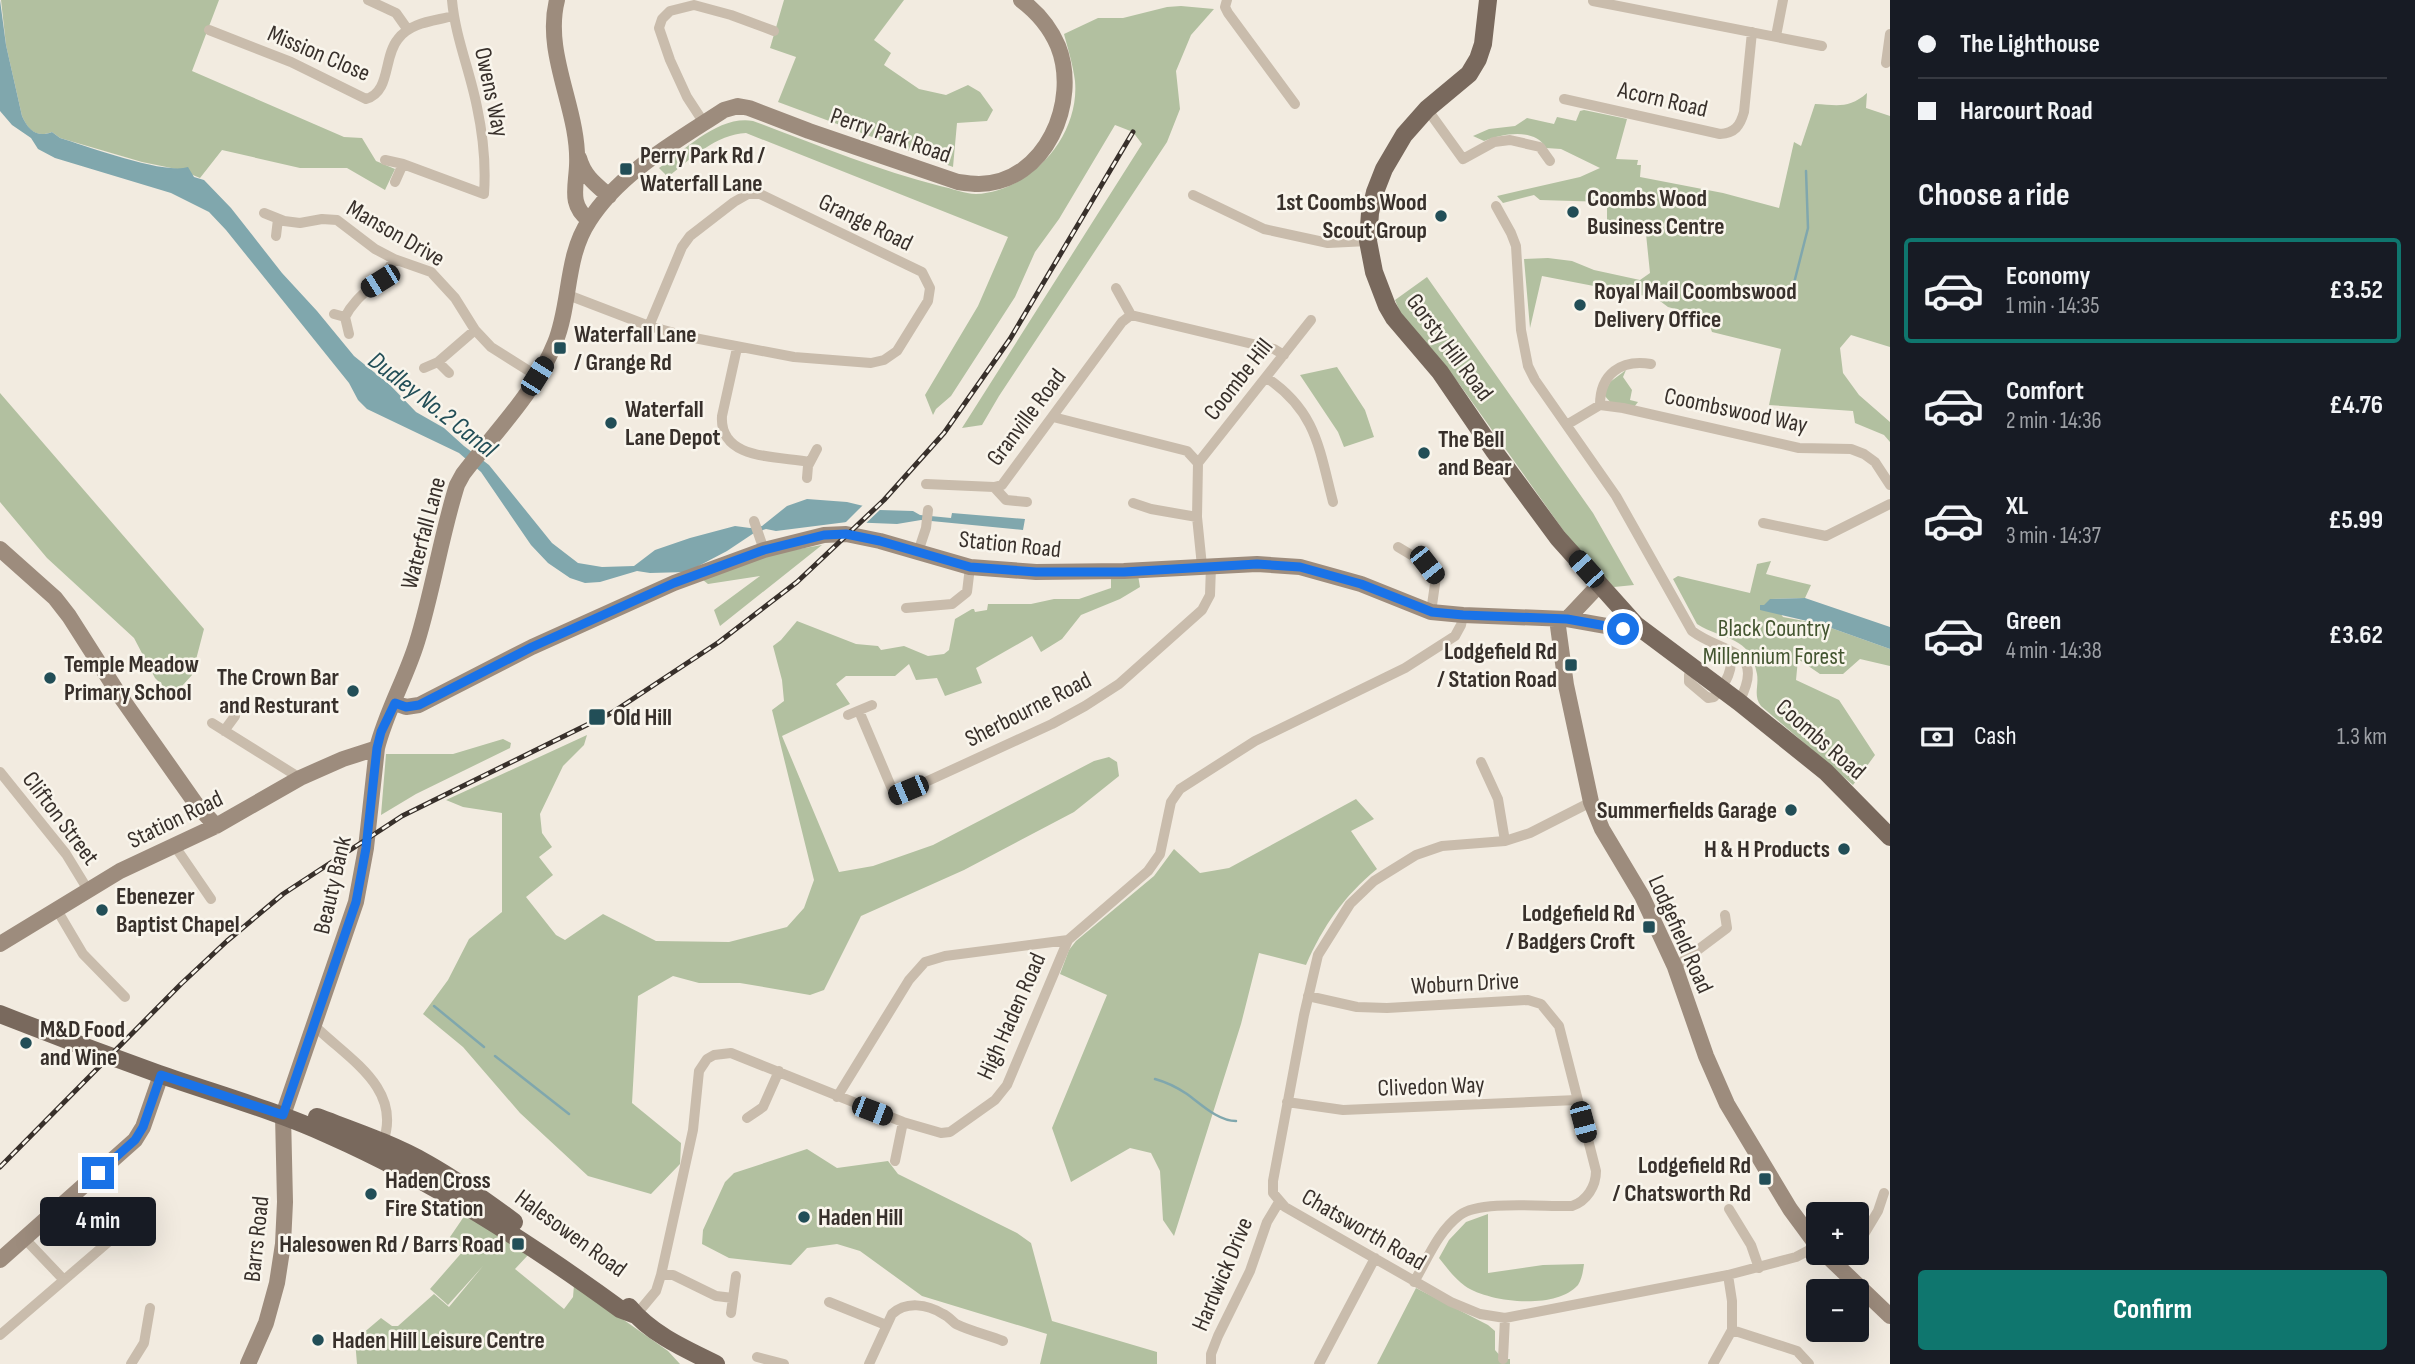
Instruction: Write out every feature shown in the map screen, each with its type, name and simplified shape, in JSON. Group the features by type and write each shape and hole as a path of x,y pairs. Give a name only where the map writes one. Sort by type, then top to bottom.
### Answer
{"main road":[{"name":"Gorsty Hill Road","path":"1488,0 1483,44 1478,59 1469,74 1427,109 1404,135 1375,190 1368,241 1378,285 1394,318 1440,372 1558,538 1636,625"},
{"name":"Coombs Road","path":"1636,625 1739,702 1826,772 1890,837"},
{"name":"Halesowen Road","path":"0,1014 161,1075 283,1115 381,1159 460,1201 547,1256 620,1309 636,1315"},
{"name":"Halesowen Road","path":"283,1115 309,1114 383,1142 426,1163 472,1191 624,1301 636,1315 672,1342 716,1364"}],"street":[{"path":"368,0 396,13 408,30 415,25 453,16"},
{"name":"Owens Way","path":"403,164 484,194 486,172 477,107 453,16 452,0"},
{"name":"Perry Park Road","path":"589,220 609,195 633,173 732,107 749,108 958,182 981,184 1000,180 1026,166 1045,147 1059,122 1064,95 1063,64 1055,39 1042,19 1021,0"},
{"path":"1227,0 1227,13 1295,104"},
{"path":"1776,36 1783,0"},
{"path":"1594,1 1822,46"},
{"path":"553,2 553,36 577,139 575,202 580,214 589,220"},
{"path":"705,123 687,97 670,60 659,28 662,19 670,11 694,5 774,31"},
{"name":"Mission Close","path":"209,30 291,62 366,99 381,89 397,39 408,30"},
{"name":"Acorn Road","path":"1564,99 1720,134 1728,133 1736,130 1744,112 1752,32"},
{"path":"1886,64 1890,34"},
{"path":"1427,109 1463,159 1494,142 1510,140 1540,147 1550,161"},
{"path":"578,152 582,169 590,181 609,195"},
{"path":"385,160 403,164 394,182"},
{"name":"Grange Road","path":"568,295 649,326 737,348 838,362 871,363 884,360 897,351 928,301 930,288 922,272 760,194 748,194 690,236 682,247 649,326"},
{"path":"1193,195 1264,229 1328,243 1368,241"},
{"path":"1496,206 1516,246 1521,330 1528,366 1616,496 1692,631 1703,639 1736,652 1744,659 1749,670 1739,702"},
{"name":"Manson Drive","path":"264,213 300,223 337,219 365,242 394,259 430,272 455,298 475,330 491,347 537,376"},
{"path":"276,236 278,219"},
{"name":"Waterfall Lane","path":"377,748 381,732 409,669 454,492 463,474 523,398 555,343 578,242 589,220"},
{"path":"349,334 339,315 380,281 394,259"},
{"path":"1116,288 1132,315 1274,349 1284,355"},
{"name":"Granville Road","path":"926,484 994,487 1002,485 1122,322 1132,315"},
{"name":"Coombe Hill","path":"1198,463 1311,320"},
{"path":"424,368 438,362 475,330"},
{"path":"737,348 722,416 726,436 734,445 745,451 810,462"},
{"name":"Coombswood Way","path":"1651,364 1636,361 1615,370 1600,390 1600,405 1800,448 1851,449 1875,462 1890,485"},
{"path":"438,362 449,373"},
{"path":"1267,378 1294,399 1310,424 1334,502"},
{"path":"1568,424 1600,405"},
{"path":"1053,417 1187,451 1198,463 1196,517 1207,566"},
{"path":"807,478 810,462 817,449"},
{"path":"994,487 1006,500 1027,502"},
{"path":"1133,503 1196,517"},
{"path":"1763,523 1826,536 1890,504"},
{"path":"1149,522 1151,509"},
{"path":"918,552 926,528 928,510"},
{"path":"754,521 762,545"},
{"name":"Station Road","path":"395,703 406,707 419,705 532,647 762,545 824,535 846,534 970,567 1081,573 1257,564 1300,567 1361,584 1432,612 1562,619"},
{"path":"1398,547 1427,565 1436,577 1432,612"},
{"path":"0,549 55,598 196,804 216,826"},
{"name":"Sherbourne Road","path":"859,711 895,796 1052,724 1119,684 1202,610 1210,595 1207,566"},
{"path":"906,608 952,604 967,592 970,567"},
{"path":"1562,619 1600,584"},
{"name":"High Haden Road","path":"636,1315 656,1291 661,1275 693,1130 699,1071 702,1065 714,1055 731,1053 903,1122 941,1133 950,1132 983,1110 1007,1085 1068,940 1148,871 1160,854 1171,802 1180,789 1255,741 1405,668 1455,636 1463,615"},
{"path":"1562,619 1623,629 1636,625"},
{"name":"Lodgefield Road","path":"1562,619 1566,685 1591,802 1602,829 1642,896 1675,967 1706,1056 1727,1104 1790,1209 1806,1230"},
{"path":"1721,689 1731,671 1729,650"},
{"path":"848,715 872,705"},
{"path":"224,731 234,716"},
{"path":"212,723 300,778"},
{"name":"Station Road","path":"0,944 120,871 216,826 300,778 377,748"},
{"name":"Beauty Bank","path":"283,1115 356,902 366,848 377,748"},
{"path":"1481,762 1499,799 1505,841"},
{"name":"Clifton Street","path":"0,772 66,854 88,890"},
{"name":"Chatsworth Road","path":"1591,802 1530,834 1505,841 1442,846 1416,855 1374,881 1350,904 1318,955 1287,1102 1273,1193 1279,1202 1451,1302 1480,1314 1505,1318 1728,1275 1806,1254"},
{"path":"174,845 211,899"},
{"path":"57,910 83,954 125,997"},
{"path":"1675,967 1727,928 1725,915"},
{"path":"837,1097 909,980 925,962 945,956 1068,940"},
{"name":"Woburn Drive","path":"1308,996 1357,1007 1387,1008 1528,1000 1541,1004 1559,1026 1596,1171 1593,1186 1580,1203 1572,1206 1496,1206 1469,1210 1459,1215 1438,1240 1414,1282"},
{"path":"313,1028 319,1030 367,1073 381,1094 388,1111 383,1142"},
{"path":"747,1118 762,1107 779,1071"},
{"path":"0,1260 135,1140 143,1127 161,1075"},
{"name":"Clivedon Way","path":"1287,1102 1343,1110 1577,1100"},
{"name":"Barrs Road","path":"248,1364 266,1323 277,1283 283,1244 283,1115"},
{"path":"895,1161 903,1122"},
{"path":"1869,1226 1884,1193"},
{"name":"Hardwick Drive","path":"1211,1364 1217,1336 1250,1271 1267,1222 1279,1202"},
{"path":"0,1335 149,1206"},
{"path":"1878,1211 1890,1216"},
{"path":"1724,1225 1731,1214 1751,1245 1759,1268"},
{"path":"25,1239 64,1279"},
{"path":"1319,1364 1375,1258"},
{"name":"Lodgefield Road","path":"1837,1265 1890,1316"},
{"path":"661,1275 673,1275 716,1296 733,1298"},
{"path":"1713,1364 1732,1330 1732,1301 1728,1275"},
{"path":"731,1313 736,1276"},
{"path":"829,1302 886,1325"},
{"path":"869,1364 886,1325 898,1309 908,1305 933,1309 955,1323 1003,1341"},
{"path":"131,1364 144,1343 150,1307"},
{"path":"1503,1359 1505,1318"},
{"path":"1732,1330 1797,1351 1810,1364"},
{"path":"757,1357 784,1364"}],"green space":[{"path":"1,0 219,0 192,71 344,137 362,138 376,161 395,169 385,190 347,168 300,168 222,150 200,178 181,170 142,162 60,138 52,132 37,133 30,129 22,116 6,45"},
{"path":"784,0 904,0 874,40 891,53 884,65 919,89 946,95 968,85 980,92 993,110 987,121 957,123 953,167 778,102 796,57 770,48"},
{"path":"1181,6 1214,9 1191,35 1176,71 1180,109 1167,142 982,425 962,428 1142,144 1133,132 1115,125 1059,219 1035,252 1015,297 951,396 933,415 925,395 978,306 1008,237 746,133 735,134 714,143 668,177 659,168 715,128 728,123 753,121 916,180 972,194 996,191 1015,183 1048,157 1069,121 1074,102 1075,81 1064,34 1098,18 1123,18"},
{"path":"1867,93 1866,108 1890,116 1890,347 1851,335 1840,348 1843,373 1859,395 1890,422 1890,442 1884,435 1855,423 1853,411 1769,405 1781,349 1712,332 1707,318 1668,307 1656,298 1542,276 1530,328 1524,259 1572,261 1594,270 1640,280 1650,273 1646,234 1626,233 1626,223 1607,223 1607,202 1540,200 1534,195 1503,203 1497,196 1580,177 1600,168 1561,149 1546,148 1534,137 1517,134 1484,141 1473,136 1489,129 1515,126 1527,118 1554,124 1557,117 1576,121 1580,111 1584,110 1627,119 1616,159 1638,160 1637,165 1641,165 1640,177 1723,193 1779,208 1794,142 1801,146 1815,104 1848,104"},
{"path":"1427,277 1593,513 1634,585 1614,587 1583,558 1460,385 1401,314 1395,300"},
{"path":"1337,367 1365,410 1374,437 1344,447 1338,432 1300,375"},
{"path":"1626,370 1623,377 1632,390 1630,400 1638,402 1634,407 1611,403 1604,395 1610,382"},
{"path":"0,393 204,629 192,675 173,696 155,678 134,638 47,558 0,502"},
{"path":"822,545 720,626 714,610 760,576 708,584 703,580 757,556"},
{"name":"Black Country Millennium Forest","path":"1771,561 1766,574 1811,585 1805,598 1770,599 1783,617 1820,624 1890,649 1890,666 1860,659 1843,674 1820,674 1798,659 1796,680 1839,700 1875,755 1853,785 1761,706 1757,695 1754,661 1748,652 1734,641 1697,624 1673,579 1678,576 1750,593 1757,564"},
{"path":"1138,575 1140,587 1120,599 1081,615 1062,639 1041,652 1032,636 976,668 982,683 945,696 937,678 916,680 909,664 895,676 846,676 836,684 850,704 782,736 839,872 873,866 933,845 1094,761 1109,757 1117,762 1119,776 1074,812 964,870 861,916 824,990 810,995 740,983 699,983 673,976 638,996 632,1103 681,1143 680,1164 651,1194 588,1176 520,1113 463,1047 423,1014 448,980 469,939 502,912 502,813 463,807 446,800 587,735 584,745 563,766 540,814 542,833 552,847 539,857 553,875 526,897 556,935 565,940 603,914 656,941 729,942 787,927 804,908 814,880 772,710 784,701 782,680 773,646 797,621 856,644 878,646 881,650 904,646 928,656 944,654 949,650 955,619 972,609 975,612 987,610 988,604 1031,604 1054,599 1079,599 1111,588 1111,577"},
{"path":"503,739 511,743 510,748 416,794 381,815 386,754 453,754"},
{"path":"1356,799 1374,819 1351,831 1377,869 1354,890 1336,912 1306,965 1259,953 1241,1024 1174,1236 1163,1220 1160,1171 1151,1153 1130,1148 1071,1182 1052,1128 1107,995 1060,974 1069,950 1076,941 1154,876 1174,849 1200,873 1229,868"},
{"path":"807,1149 837,1168 888,1161 898,1174 1017,1233 1031,1243 1052,1321 1157,1352 1157,1364 1040,1364 1047,1334 922,1296 860,1251 837,1244 807,1248 791,1265 729,1258 702,1244 703,1230 725,1182 734,1173"},
{"path":"1488,1214 1488,1273 1543,1265 1584,1264 1578,1285 1555,1298 1523,1301 1490,1297 1461,1283 1439,1258 1449,1240 1466,1222"},
{"path":"465,1215 529,1254 515,1269 564,1309 573,1297 574,1285 668,1351 680,1364 357,1364 355,1340 381,1318 392,1326 398,1326 434,1294 449,1307 483,1266 448,1305 430,1289 464,1250 450,1237"},
{"path":"1416,1288 1488,1325 1495,1331 1495,1350 1503,1359 1510,1359 1510,1364 1377,1364"}],"water":[{"path":"0,0 6,45 22,116 30,129 42,134 52,132 60,138 144,163 162,167 188,167 194,177 204,180 231,208 282,273 354,356 390,385 416,412 444,428 489,465 552,543 578,563 602,567 634,566 655,550 690,538 735,526 762,526 787,506 807,499 847,502 880,510 913,511 920,515 951,518 952,513 1025,519 1023,530 921,520 897,524 847,522 776,531 766,529 754,533 687,572 637,571 600,582 585,583 570,578 548,563 531,545 481,472 459,453 367,409 358,400 349,383 209,212 171,193 55,158 38,149 31,138 12,125 0,111"},
{"path":"1805,598 1890,627 1890,649 1820,624 1760,610 1760,605 1770,599"}],"pier":[{"path":"865,503 883,507 862,527 841,527"}],"waterway":[{"path":"1792,291 1808,228 1806,171"},
{"path":"434,1006 484,1047"},
{"path":"495,1056 569,1114"},
{"path":"1155,1079 1180,1090 1216,1115 1236,1121"}],"railway":[{"path":"0,1167 181,984 283,894 402,816 613,712 719,642 797,582 884,500 944,433 1010,339 1133,132"}],"place":[{"name":"Perry Park Rd / Waterfall Lane","path":"626,169"},
{"name":"Coombs Wood Business Centre","path":"1573,212"},
{"name":"1st Coombs Wood Scout Group","path":"1441,216"},
{"name":"Royal Mail Coombswood Delivery Office","path":"1580,305"},
{"name":"Waterfall Lane / Grange Rd","path":"560,348"},
{"name":"Waterfall Lane Depot","path":"611,423"},
{"name":"The Bell and Bear","path":"1424,453"},
{"name":"Lodgefield Rd / Station Road","path":"1571,665"},
{"name":"Temple Meadow Primary School","path":"50,678"},
{"name":"The Crown Bar and Resturant","path":"353,691"},
{"name":"Old Hill","path":"597,717"},
{"name":"Summerfields Garage","path":"1791,810"},
{"name":"H & H Products","path":"1844,849"},
{"name":"Ebenezer Baptist Chapel","path":"102,910"},
{"name":"Lodgefield Rd / Badgers Croft","path":"1649,927"},
{"name":"M&D Food and Wine","path":"26,1043"},
{"name":"Lodgefield Rd / Chatsworth Rd","path":"1765,1179"},
{"name":"Haden Cross Fire Station","path":"371,1194"},
{"name":"Haden Hill","path":"804,1217"},
{"name":"Halesowen Rd / Barrs Road","path":"518,1244"},
{"name":"Haden Hill Leisure Centre","path":"318,1340"}],"route":[{"path":"98,1173 135,1140 143,1127 161,1075 283,1115 356,902 366,848 377,748 381,732 395,703 406,707 419,705 532,647 638,599 764,550 824,535 846,534 970,567 1036,572 1124,572 1257,564 1300,567 1361,584 1432,612 1567,619 1623,629"}],"water label":[{"name":"Dudley No.2 Canal","path":"433,404"}]}
